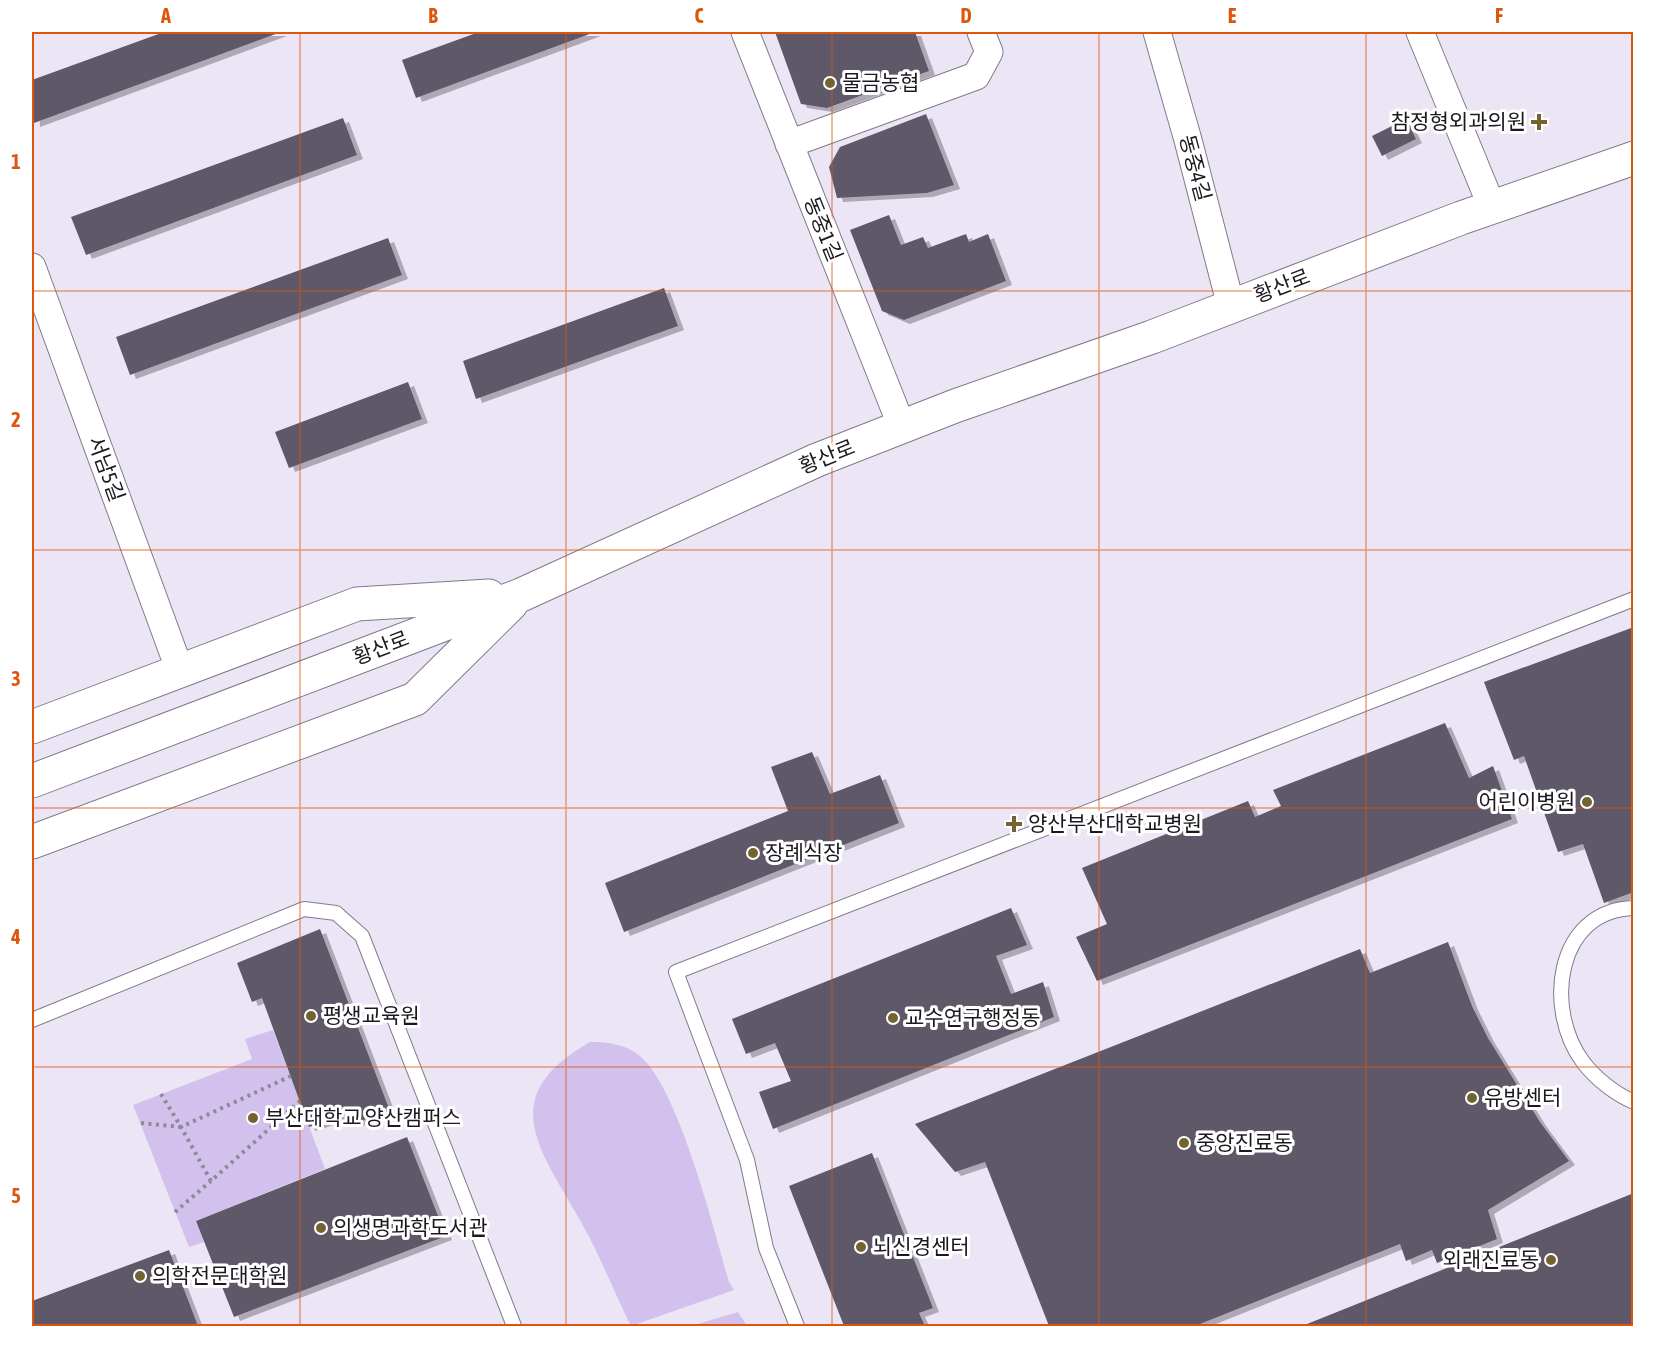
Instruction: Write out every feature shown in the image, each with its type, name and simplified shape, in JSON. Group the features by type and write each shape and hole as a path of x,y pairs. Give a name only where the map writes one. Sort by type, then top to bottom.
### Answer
{"main road":[{"name":"황산로","path":"32,781 521,595 817,460 1492,207 1634,158"},
{"path":"32,727 357,604 521,595"},
{"path":"32,842 415,699 521,595"}],"street":[{"name":"동중1길","path":"745,32 902,427"},
{"path":"789,144 976,76 989,52 981,32"},
{"name":"동중4길","path":"1156,32 1188,140 1231,306"},
{"path":"1420,32 1492,207"},
{"name":"서남5길","path":"32,267 180,671"}],"lane":[{"path":"797,1326 766,1248 747,1160 676,972 1634,599"},
{"path":"1634,908 1610,912 1588,923 1571,945 1563,964 1561,990 1570,1037 1582,1061 1600,1081 1634,1102"},
{"path":"32,1020 304,909 336,913 362,936 514,1326"}],"path":[{"path":"141,1123 182,1127 291,1076"},
{"path":"161,1094 212,1181"},
{"path":"176,1212 300,1101"}],"shaded area":[{"path":"273,1030 325,1169 196,1221 204,1242 189,1247 133,1105 252,1059 245,1039"},
{"path":"590,1042 611,1043 629,1049 641,1057 655,1074 682,1129 705,1197 729,1282 734,1290 631,1326 601,1260 552,1171 534,1126 534,1104 542,1083 560,1063"},
{"path":"738,1312 747,1326 691,1326"}],"building":[{"path":"164,32 281,32 34,123 32,80"},
{"path":"479,32 595,32 416,98 402,60"},
{"path":"775,32 915,32 929,71 827,108 801,104"},
{"path":"926,114 954,185 927,193 837,198 829,167 840,147"},
{"path":"343,118 357,155 86,255 71,217"},
{"path":"1406,119 1416,139 1382,156 1372,136"},
{"path":"889,215 901,245 923,237 928,248 966,234 969,242 988,234 1006,281 904,320 882,311 850,230"},
{"path":"388,238 402,275 130,375 116,337"},
{"path":"664,288 678,326 476,399 463,361"},
{"path":"408,382 422,419 289,468 275,432"},
{"name":"어린이병원","path":"1634,627 1634,892 1604,903 1583,844 1558,852 1524,756 1514,760 1484,682"},
{"name":"양산부산대학교병원","path":"1445,723 1469,778 1493,766 1512,819 1097,981 1076,937 1107,924 1082,868 1248,801 1255,817 1281,806 1273,790"},
{"name":"장례식장","path":"812,752 830,794 880,775 899,823 624,932 605,883 788,811 771,767"},
{"name":"교수연구행정동","path":"1011,908 1027,945 996,956 1011,994 1043,982 1054,1017 773,1129 759,1092 791,1081 775,1043 746,1054 732,1019"},
{"name":"평생교육원","path":"320,929 390,1111 354,1123 350,1114 309,1127 262,998 252,1002 237,963"},
{"name":"중앙진료동","path":"1448,942 1472,1006 1488,1038 1540,1122 1569,1161 1488,1210 1497,1239 1437,1263 1432,1250 1406,1261 1400,1244 1195,1326 1049,1326 985,1162 955,1172 915,1124 1360,949 1370,973"},
{"name":"의생명과학도서관","path":"407,1137 446,1236 234,1317 196,1221"},
{"name":"뇌신경센터","path":"872,1153 933,1308 919,1313 925,1326 844,1326 789,1186"},
{"name":"외래진료동","path":"1634,1193 1634,1326 1302,1326"},
{"name":"의학전문대학원","path":"169,1250 198,1326 32,1326 32,1301"}],"place":[{"name":"물금농협","path":"830,83"},
{"name":"참정형외과의원","path":"1539,122"},
{"name":"어린이병원","path":"1587,802"},
{"name":"양산부산대학교병원","path":"1014,824"},
{"name":"장례식장","path":"753,853"},
{"name":"평생교육원","path":"311,1016"},
{"name":"교수연구행정동","path":"893,1018"},
{"name":"유방센터","path":"1472,1098"},
{"name":"부산대학교 양산캠퍼스","path":"253,1118"},
{"name":"중앙진료동","path":"1184,1143"},
{"name":"의생명과학도서관","path":"321,1228"},
{"name":"뇌신경센터","path":"861,1247"},
{"name":"외래진료동","path":"1551,1260"},
{"name":"의학전문대학원","path":"140,1276"}]}
